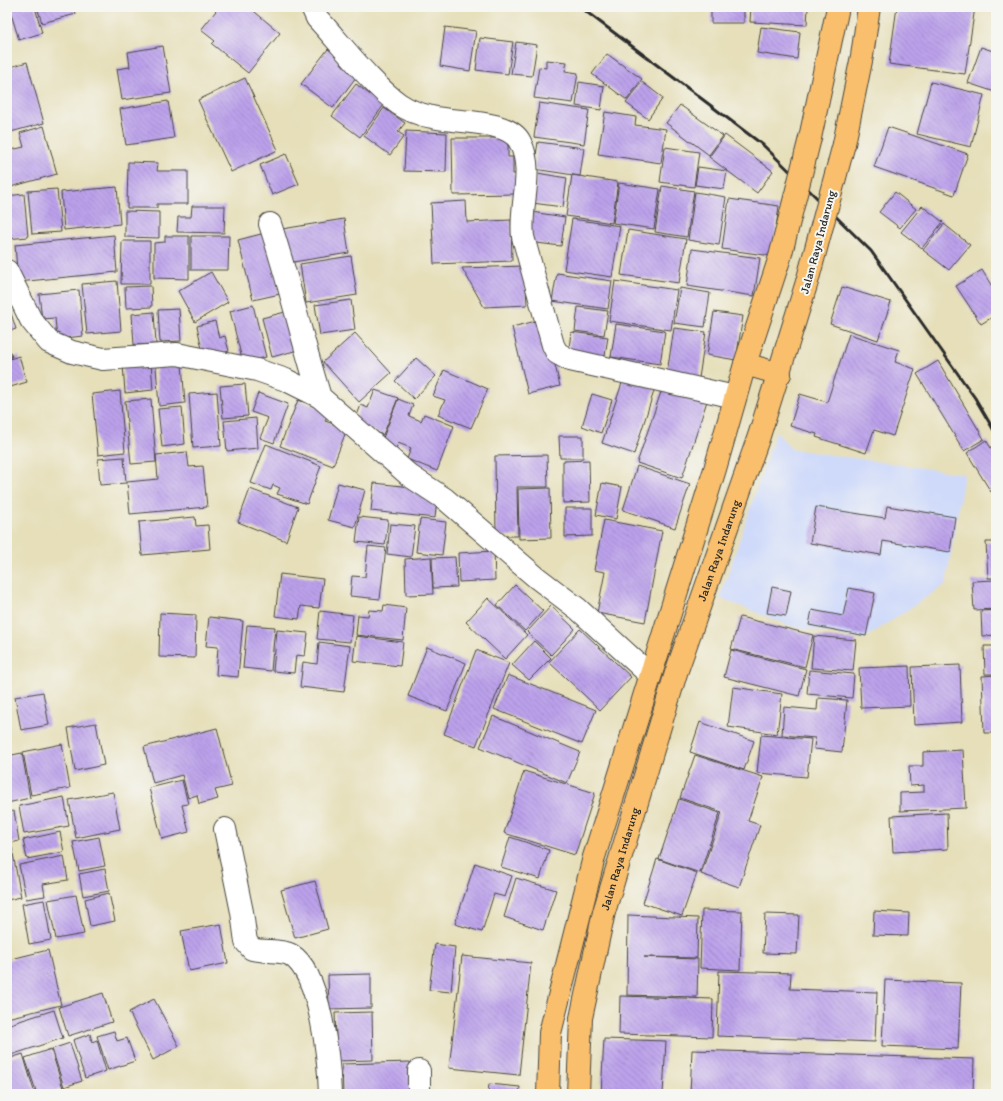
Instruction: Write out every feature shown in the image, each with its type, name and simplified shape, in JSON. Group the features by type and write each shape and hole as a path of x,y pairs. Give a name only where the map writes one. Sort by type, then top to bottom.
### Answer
{"highway":[{"name":"Jalan Raya Indarung","path":"548,1094 550,1033 596,849 715,468 745,364 780,257 810,138 838,7"},
{"name":"Jalan Raya Indarung","path":"578,1094 581,1018 604,912 676,673 780,374 807,282 844,144 862,56 869,7"},
{"path":"745,364 780,374"}],"street":[{"path":"312,7 317,18 382,90 400,105 433,118 493,126 509,130 520,139 526,155 527,177 521,222 523,237 553,346 557,353 570,360 735,398"},
{"path":"270,224 284,265 299,328 320,397"},
{"path":"7,271 31,320 48,342 72,352 103,359 177,354 257,370 286,380 320,397 410,476 445,500 536,577 578,609 650,675"},
{"path":"225,829 242,912 246,942 252,949 290,954 302,963 313,988 320,1012 329,1058 330,1094"},
{"path":"419,1071 419,1094"}],"shaded area":[{"path":"776,431 791,449 964,474 946,584 864,639 790,626 720,598"}],"building":[{"path":"9,7 35,7 42,33 19,40"},
{"path":"37,7 74,7 76,14 42,23"},
{"path":"219,7 237,7 240,9 242,7 249,7 280,33 248,73 212,44 215,41 201,30"},
{"path":"711,7 744,7 744,23 711,23"},
{"path":"751,7 808,7 807,25 750,22"},
{"path":"897,7 975,7 965,74 889,64"},
{"path":"7,15 11,29 7,30"},
{"path":"445,27 476,31 470,71 440,66"},
{"path":"761,27 800,32 797,59 757,53"},
{"path":"480,38 513,42 508,74 476,70"},
{"path":"516,42 537,45 532,76 511,74"},
{"path":"163,46 171,93 122,100 117,69 130,67 128,52"},
{"path":"981,47 996,52 995,92 968,83"},
{"path":"328,49 359,73 333,108 301,84"},
{"path":"607,54 642,79 627,100 592,74"},
{"path":"546,60 567,62 565,71 578,73 573,103 534,98 539,67 546,68"},
{"path":"27,62 44,123 7,133 7,68"},
{"path":"245,78 278,150 231,172 198,100"},
{"path":"579,82 604,86 601,110 576,106"},
{"path":"642,82 663,98 648,119 626,103"},
{"path":"931,82 984,95 971,147 917,134"},
{"path":"356,84 384,105 360,137 332,116"},
{"path":"168,101 174,138 126,145 120,109"},
{"path":"539,103 589,110 584,144 534,137"},
{"path":"680,105 723,136 709,155 666,123"},
{"path":"384,108 405,123 398,132 404,136 390,155 364,136"},
{"path":"605,112 636,117 635,125 666,129 661,163 598,154"},
{"path":"44,126 57,174 7,188 7,151 24,147 20,133"},
{"path":"888,127 968,154 954,195 874,167"},
{"path":"406,131 447,133 446,172 404,171"},
{"path":"725,135 773,171 757,193 709,157"},
{"path":"452,138 508,138 508,157 513,157 513,174 518,174 518,194 453,195"},
{"path":"538,142 584,148 580,176 534,169"},
{"path":"665,147 699,152 694,187 660,182"},
{"path":"286,154 299,184 272,195 260,165"},
{"path":"128,162 158,163 157,171 188,171 188,204 157,204 157,208 127,208"},
{"path":"698,167 727,171 724,189 695,185"},
{"path":"537,173 567,178 563,207 532,203"},
{"path":"572,175 618,182 612,223 566,216"},
{"path":"619,183 660,189 654,229 613,223"},
{"path":"662,186 694,191 687,237 655,232"},
{"path":"117,187 120,224 64,230 61,192"},
{"path":"57,189 61,232 32,234 28,191"},
{"path":"695,192 726,197 719,245 688,240"},
{"path":"895,192 916,209 900,228 879,212"},
{"path":"24,194 28,237 7,239 7,196"},
{"path":"729,199 779,206 772,256 722,249"},
{"path":"466,201 467,222 511,220 512,261 434,264 431,203"},
{"path":"192,206 225,206 224,233 177,232 178,217 191,217"},
{"path":"922,206 943,222 922,248 901,232"},
{"path":"125,211 159,212 159,238 125,237"},
{"path":"531,212 565,217 561,246 528,242"},
{"path":"344,219 349,253 287,263 282,229"},
{"path":"572,219 620,226 612,277 564,270"},
{"path":"944,224 970,245 949,270 923,250"},
{"path":"628,230 686,239 679,283 621,275"},
{"path":"265,233 280,294 253,300 238,240"},
{"path":"114,235 117,272 18,282 15,245"},
{"path":"165,236 189,236 189,279 154,278 154,243 165,242"},
{"path":"191,236 229,236 228,270 191,270"},
{"path":"122,241 150,241 150,284 121,284"},
{"path":"692,249 760,258 754,296 687,286"},
{"path":"351,256 357,295 306,303 300,264"},
{"path":"525,266 527,305 484,307 462,268"},
{"path":"982,270 996,293 996,315 981,324 956,286"},
{"path":"211,272 228,302 195,322 178,291"},
{"path":"557,273 612,281 608,309 552,301"},
{"path":"117,281 121,331 87,334 82,284"},
{"path":"615,281 677,290 671,330 609,321"},
{"path":"151,286 152,307 126,308 125,287"},
{"path":"842,287 891,302 878,340 830,324"},
{"path":"680,288 710,293 705,327 674,323"},
{"path":"79,290 83,336 57,339 55,318 42,319 39,294"},
{"path":"351,300 355,330 320,335 315,305"},
{"path":"253,305 266,357 243,363 230,311"},
{"path":"578,307 608,311 604,335 575,331"},
{"path":"179,309 181,341 160,342 158,310"},
{"path":"10,310 16,329 7,332 7,311"},
{"path":"289,311 298,350 272,357 262,318"},
{"path":"154,312 156,344 134,345 132,314"},
{"path":"714,312 743,316 736,360 707,355"},
{"path":"544,319 560,386 528,394 512,327"},
{"path":"215,321 219,338 225,336 229,351 204,358 197,326"},
{"path":"616,324 665,331 660,364 611,357"},
{"path":"674,328 706,332 699,378 667,373"},
{"path":"571,332 608,337 604,362 568,357"},
{"path":"355,333 391,373 359,402 323,362"},
{"path":"849,334 899,350 895,362 915,369 893,436 874,430 866,453 816,437 817,434 790,426 800,394 827,402"},
{"path":"7,343 12,357 7,358"},
{"path":"19,356 27,382 7,388 7,360"},
{"path":"416,358 436,376 414,399 395,381"},
{"path":"938,361 984,439 964,451 917,374"},
{"path":"151,362 153,390 125,393 123,364"},
{"path":"182,364 185,403 159,406 156,367"},
{"path":"444,370 488,389 471,428 438,415 445,400 433,396"},
{"path":"624,377 655,388 634,454 602,443"},
{"path":"245,384 248,416 223,418 220,386"},
{"path":"663,386 707,401 682,478 637,463"},
{"path":"375,390 398,398 383,435 354,423 361,405 368,408"},
{"path":"120,391 125,452 98,455 92,394"},
{"path":"217,392 221,446 193,448 189,394"},
{"path":"258,393 288,404 274,443 260,438 268,418 251,412"},
{"path":"592,394 612,400 601,433 582,426"},
{"path":"151,399 156,462 131,464 125,401"},
{"path":"398,399 413,405 409,416 421,421 424,414 454,426 437,471 407,459 411,448 398,443 396,449 381,443"},
{"path":"298,400 329,411 325,421 347,429 333,466 280,446"},
{"path":"182,407 185,444 162,447 158,409"},
{"path":"256,418 258,448 227,451 224,421"},
{"path":"559,436 583,436 583,458 560,458"},
{"path":"986,440 996,456 996,488 991,492 967,453"},
{"path":"266,444 321,466 307,504 277,494 280,488 273,485 271,490 251,483"},
{"path":"187,452 189,467 203,466 207,507 130,514 127,482 158,479 156,455"},
{"path":"547,455 548,487 517,487 518,536 496,536 495,456"},
{"path":"124,457 126,483 100,485 98,459"},
{"path":"589,460 590,502 563,503 563,461"},
{"path":"637,466 690,484 675,528 623,510"},
{"path":"338,483 365,490 355,527 328,520"},
{"path":"374,483 421,488 420,496 437,498 435,518 371,511"},
{"path":"602,483 622,487 616,519 596,515"},
{"path":"550,488 551,538 519,539 518,489"},
{"path":"250,489 298,507 286,541 238,522"},
{"path":"887,506 955,517 950,552 883,541 881,555 810,543 816,507 885,518"},
{"path":"565,508 592,508 592,536 565,537"},
{"path":"195,517 196,526 208,525 210,549 142,555 139,522"},
{"path":"359,517 388,520 385,545 356,542"},
{"path":"420,519 446,522 442,555 416,552"},
{"path":"604,520 662,531 645,622 597,613 605,572 594,570"},
{"path":"390,524 415,526 411,557 387,554"},
{"path":"986,542 996,542 996,578 988,578"},
{"path":"368,546 386,548 380,599 350,596 352,576 365,577"},
{"path":"494,551 495,580 459,582 458,553"},
{"path":"431,557 433,594 406,595 405,559"},
{"path":"455,557 457,587 433,588 432,558"},
{"path":"280,574 323,579 319,608 301,606 299,619 275,616"},
{"path":"996,580 996,609 974,610 972,581"},
{"path":"515,585 543,611 525,631 497,605"},
{"path":"772,587 791,591 786,616 767,613"},
{"path":"849,588 875,593 866,636 809,625 812,610 843,616"},
{"path":"488,598 527,635 505,659 466,622"},
{"path":"384,605 406,608 403,640 356,635 358,615 368,616 369,610 383,611"},
{"path":"551,606 575,629 551,655 527,632"},
{"path":"996,610 996,635 982,636 981,611"},
{"path":"320,611 353,615 350,642 317,639"},
{"path":"160,613 196,615 195,658 159,657"},
{"path":"209,617 243,621 238,677 216,675 218,647 206,646"},
{"path":"740,617 813,635 805,667 731,649"},
{"path":"247,625 275,627 271,671 243,668"},
{"path":"580,629 631,677 600,710 549,662"},
{"path":"277,630 308,633 305,656 296,655 294,673 273,671"},
{"path":"356,636 403,642 400,666 353,661"},
{"path":"814,636 856,640 853,671 811,668"},
{"path":"534,641 551,658 529,680 512,665"},
{"path":"319,642 350,646 344,692 300,687 303,662 317,664"},
{"path":"984,646 996,646 996,674 985,674"},
{"path":"427,647 466,663 447,711 408,696"},
{"path":"476,650 509,663 476,746 444,734"},
{"path":"731,650 806,669 799,696 724,677"},
{"path":"960,665 962,722 914,725 912,667"},
{"path":"909,666 910,706 861,708 859,668"},
{"path":"809,670 854,674 852,698 807,694"},
{"path":"508,675 596,710 582,744 494,709"},
{"path":"996,675 996,733 984,733 982,676"},
{"path":"733,687 782,694 777,734 728,727"},
{"path":"43,692 49,725 21,730 15,697"},
{"path":"818,698 847,700 842,752 814,749 815,738 782,735 784,707 817,710"},
{"path":"493,716 580,752 567,783 480,747"},
{"path":"700,722 754,741 744,770 690,752"},
{"path":"96,723 104,765 75,771 68,728"},
{"path":"217,728 232,786 215,790 218,799 199,804 197,795 188,798 182,775 153,783 144,747"},
{"path":"761,735 811,739 807,777 757,773"},
{"path":"62,744 70,788 31,795 23,752"},
{"path":"963,750 966,808 900,811 900,793 924,792 924,785 910,786 909,766 923,766 923,752"},
{"path":"22,753 30,798 7,803 7,756"},
{"path":"695,755 763,777 748,821 760,825 739,887 701,874 722,812 680,798"},
{"path":"524,771 595,793 575,855 504,833"},
{"path":"182,780 188,804 182,805 189,832 162,839 149,788"},
{"path":"113,792 120,829 76,838 69,800"},
{"path":"64,797 69,826 24,834 19,806"},
{"path":"679,799 720,813 700,873 659,859"},
{"path":"14,811 19,841 7,844 7,812"},
{"path":"947,813 948,849 893,852 891,816"},
{"path":"60,832 64,852 27,859 23,840"},
{"path":"99,837 105,866 79,871 73,842"},
{"path":"510,837 549,850 540,879 501,867"},
{"path":"12,848 21,897 7,900 7,849"},
{"path":"64,856 68,880 43,884 45,896 26,899 19,865"},
{"path":"657,859 697,873 682,916 643,903"},
{"path":"475,863 512,876 505,897 494,894 482,932 455,924"},
{"path":"105,869 109,891 83,896 79,874"},
{"path":"516,878 556,890 543,930 504,917"},
{"path":"315,881 328,929 295,938 281,890"},
{"path":"109,893 115,921 90,926 85,899"},
{"path":"76,895 84,934 56,939 48,900"},
{"path":"44,900 51,940 29,944 22,904"},
{"path":"702,910 742,911 740,970 700,968"},
{"path":"874,911 909,913 908,936 873,935"},
{"path":"765,914 799,915 797,954 763,953"},
{"path":"628,915 698,918 697,958 644,957 698,959 697,997 627,995"},
{"path":"221,924 228,963 189,971 181,931"},
{"path":"435,944 455,947 451,992 429,990"},
{"path":"48,950 61,1005 7,1018 7,960"},
{"path":"462,956 531,963 519,1075 449,1068"},
{"path":"719,971 791,973 790,989 877,992 875,1042 717,1036"},
{"path":"371,974 371,1008 329,1009 328,975"},
{"path":"885,980 961,983 958,1049 882,1046"},
{"path":"103,993 112,1022 68,1036 59,1007"},
{"path":"620,996 713,999 712,1037 619,1034"},
{"path":"154,999 179,1046 153,1060 129,1012"},
{"path":"54,1010 63,1038 8,1056 7,1025"},
{"path":"372,1012 373,1060 337,1061 335,1013"},
{"path":"114,1031 117,1041 127,1038 135,1061 108,1070 97,1036"},
{"path":"90,1034 92,1042 97,1040 106,1071 85,1078 73,1040"},
{"path":"604,1039 666,1041 663,1094 601,1094"},
{"path":"70,1043 82,1081 64,1087 52,1049"},
{"path":"51,1049 63,1088 45,1094 37,1094 25,1058"},
{"path":"692,1050 974,1059 973,1094 690,1094"},
{"path":"23,1054 35,1094 7,1094 7,1059"},
{"path":"410,1062 411,1094 343,1094 342,1064"},
{"path":"489,1084 520,1087 519,1094 488,1094"}],"railway":[{"path":"580,7 763,145 871,251 975,398 996,434"}]}
